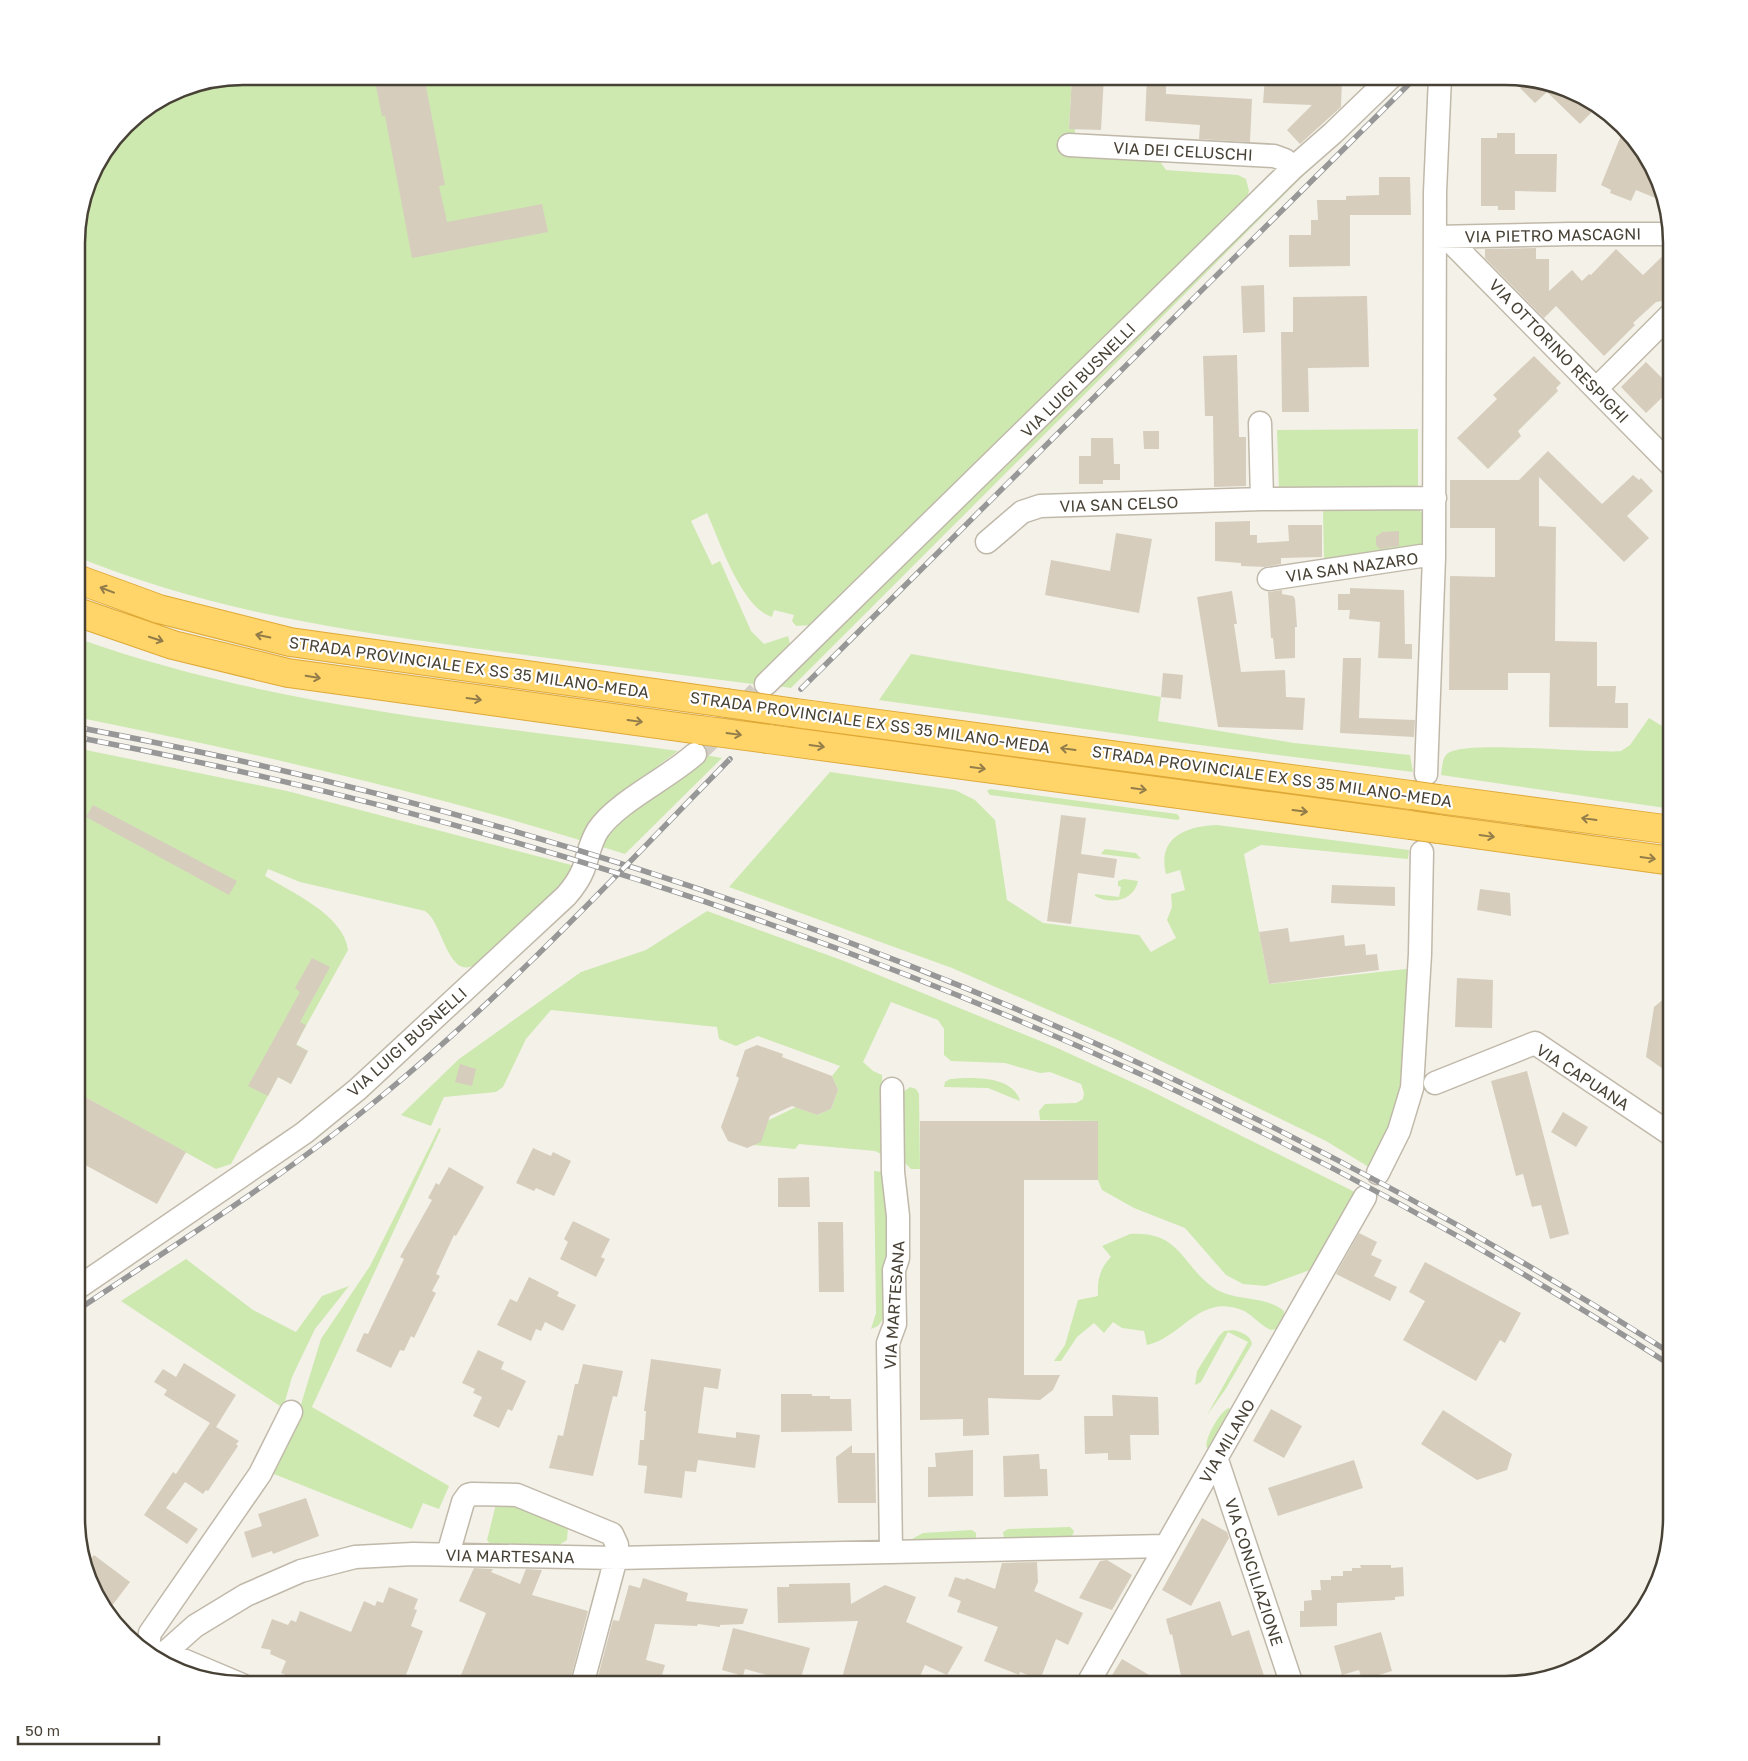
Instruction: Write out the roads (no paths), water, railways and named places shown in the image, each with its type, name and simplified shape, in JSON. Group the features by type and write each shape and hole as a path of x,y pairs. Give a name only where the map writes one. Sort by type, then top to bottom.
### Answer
{"highway":[{"name":"STRADA PROVINCIALE EX SS 35 MILANO-MEDA","path":"85,582 159,609 290,642 796,713 1418,785 1440,799 1663,829"},
{"name":"STRADA PROVINCIALE EX SS 35 MILANO-MEDA","path":"85,614 205,654 288,673 697,742 768,739 1663,860"}],"street":[{"name":"VIA LUIGI BUSNELLI","path":"766,684 1293,168 1333,134 1381,85"},
{"path":"1418,785 1434,557 1440,237 1440,85"},
{"name":"VIA DEI CELUSCHI","path":"1069,145 1274,156 1285,160 1293,168"},
{"name":"VIA PIETRO MASCAGNI","path":"1440,237 1663,234"},
{"name":"VIA OTTORINO RESPIGHI","path":"1440,237 1663,457"},
{"path":"1596,389 1663,322"},
{"path":"1260,423 1262,499"},
{"name":"VIA SAN CELSO","path":"987,542 1022,512 1040,506 1262,499 1435,498"},
{"name":"VIA SAN NAZARO","path":"1269,579 1421,556 1434,557"},
{"name":"VIA LUIGI BUSNELLI","path":"85,1283 270,1158 358,1089 566,896 580,878 594,837 607,820 621,807 679,768 697,742"},
{"path":"1378,1173 1399,1131 1412,1088 1421,929 1422,852"},
{"name":"VIA CAPUANA","path":"1435,1083 1535,1043 1663,1128"},
{"name":"VIA MARTESANA","path":"891,1552 888,1343 895,1324 894,1270 898,1258 898,1216 893,1172 892,1089"},
{"name":"VIA MILANO","path":"1092,1676 1366,1197"},
{"path":"148,1644 150,1633 260,1474 291,1412"},
{"name":"VIA CONCILIAZIONE","path":"1217,1460 1289,1676"},
{"path":"448,1554 463,1502 468,1495 510,1494 524,1497 612,1534 617,1545 616,1558 584,1676"},
{"name":"VIA MARTESANA","path":"163,1654 195,1626 246,1595 301,1571 355,1558 448,1554 616,1558 1165,1546"}],"tunnel":[{"path":"695,754 766,684"}],"railway":[{"path":"801,689 1408,85"},
{"path":"85,729 287,772 496,826 702,890 904,964 1103,1047 1298,1140 1487,1242 1663,1349"},
{"path":"85,739 288,782 497,837 702,901 905,974 1103,1057 1297,1150 1487,1253 1663,1361"},
{"path":"85,1305 271,1180 383,1095 474,1016 518,974 604,889 730,759"}]}
